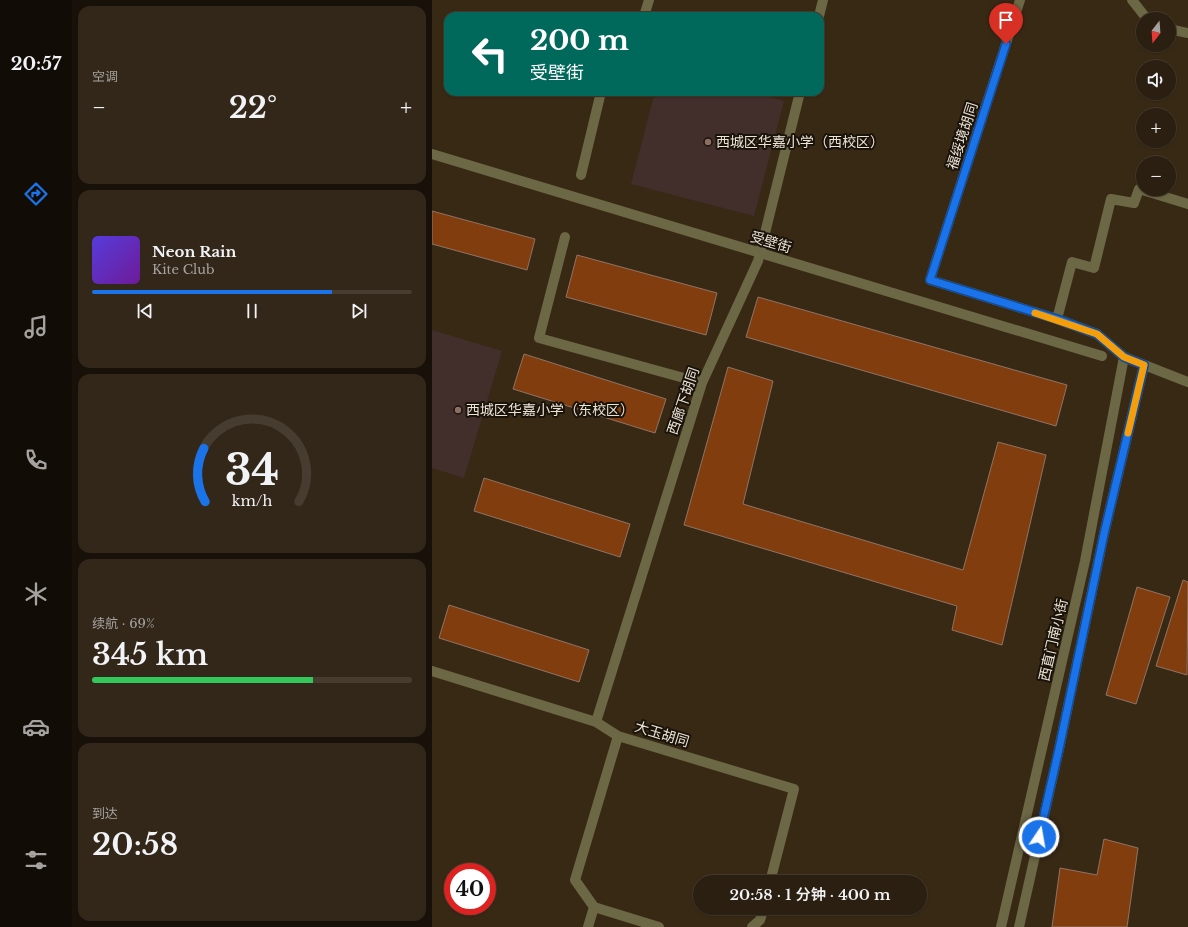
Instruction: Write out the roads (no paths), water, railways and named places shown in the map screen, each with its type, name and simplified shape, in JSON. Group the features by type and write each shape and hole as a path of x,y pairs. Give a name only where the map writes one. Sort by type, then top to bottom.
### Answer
{"street":[{"path":"645,12 649,0"},
{"path":"820,12 823,0"},
{"name":"福绥境胡同","path":"1020,0 930,280 1057,319"},
{"path":"1132,0 1141,12"},
{"path":"1176,30 1188,32"},
{"path":"581,175 600,96"},
{"name":"西廊下胡同","path":"596,722 702,383 758,261 799,96"},
{"name":"受壁街","path":"432,154 1102,356"},
{"path":"1188,204 1139,189 1134,203 1111,199 1094,268 1072,262 1057,319 1097,334 1124,357 1188,382"},
{"path":"565,237 539,338 702,383"},
{"name":"西直门南小街","path":"1001,927 1085,560 1124,357"},
{"name":"西直门南小街","path":"1019,927 1059,749 1104,534 1144,365"},
{"name":"大玉胡同","path":"432,671 596,722 618,736 794,789 772,875"},
{"path":"618,736 575,880 594,907 659,927"},
{"path":"588,927 594,907"},
{"path":"752,927 760,920 762,915"}],"place":[{"name":"西城区华嘉小学（西校区）","path":"708,142"},
{"name":"西城区华嘉小学（东校区）","path":"458,410"}]}
